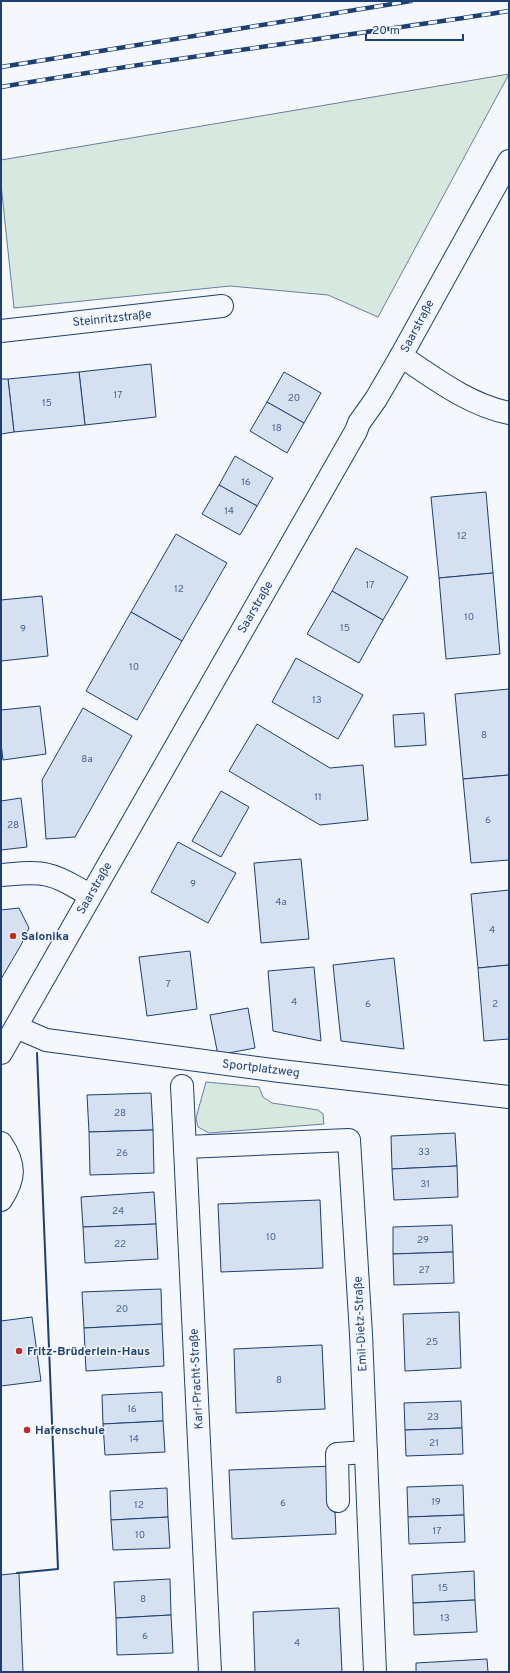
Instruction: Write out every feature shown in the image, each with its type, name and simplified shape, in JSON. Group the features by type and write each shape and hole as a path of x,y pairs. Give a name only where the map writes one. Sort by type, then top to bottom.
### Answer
{"street":[{"name":"Saarstraße","path":"1,1053 356,431 359,423 376,399 401,356 509,161"},
{"name":"Steinritzstraße","path":"1,331 222,306"},
{"path":"401,356 448,388 480,403 509,412"},
{"path":"1,875 28,873 48,875 60,879 90,895"},
{"name":"Sportplatzweg","path":"16,1027 46,1040 280,1071 509,1097"},
{"name":"Karl-Pracht-Straße","path":"182,1086 210,1672"},
{"name":"Emil-Dietz-Straße","path":"186,1147 349,1140 361,1334 375,1672"},
{"path":"1,1143 8,1154 13,1174 9,1189 1,1200"},
{"path":"338,1500 337,1454 366,1452"}],"shaded area":[{"path":"509,74 378,317 328,295 230,286 14,308 1,184 1,160"},
{"path":"206,1082 259,1087 263,1097 272,1103 318,1110 323,1114 324,1124 209,1133 198,1127 196,1118"}],"building":[{"path":"151,364 156,417 85,425 79,372"},
{"path":"79,372 85,425 14,432 8,379"},
{"path":"284,372 321,393 304,423 267,402"},
{"path":"1,379 8,379 14,432 1,434"},
{"path":"267,402 304,423 287,453 250,431"},
{"path":"235,456 273,478 257,506 219,485"},
{"path":"219,485 257,506 240,535 202,514"},
{"path":"486,492 493,573 439,578 431,497"},
{"path":"176,534 227,563 182,641 131,612"},
{"path":"356,548 408,577 383,620 332,591"},
{"path":"493,573 500,654 446,659 439,578"},
{"path":"332,591 383,620 359,663 307,634"},
{"path":"42,596 48,656 1,661 1,600"},
{"path":"131,612 182,641 137,720 86,691"},
{"path":"296,658 363,695 338,739 272,702"},
{"path":"509,689 509,775 463,779 455,694"},
{"path":"40,706 46,754 3,760 1,743 1,710"},
{"path":"83,708 132,736 75,837 46,839 42,780"},
{"path":"424,713 426,745 395,747 393,715"},
{"path":"257,724 330,768 363,765 368,820 320,825 229,771"},
{"path":"509,775 509,860 471,863 463,779"},
{"path":"221,791 249,807 221,857 192,841"},
{"path":"21,798 27,847 1,850 1,801"},
{"path":"178,842 236,873 208,923 151,892"},
{"path":"301,859 309,939 261,943 254,863"},
{"path":"509,890 509,965 478,968 471,894"},
{"name":"Salonika","path":"19,908 29,928 1,979 1,910"},
{"path":"190,951 197,1009 147,1016 139,957"},
{"path":"394,958 404,1049 341,1041 333,965"},
{"path":"509,965 509,1039 484,1041 478,968"},
{"path":"314,967 321,1041 273,1031 268,971"},
{"path":"248,1008 255,1048 218,1055 210,1015"},
{"path":"151,1093 153,1130 89,1132 87,1095"},
{"path":"153,1130 154,1173 90,1175 89,1132"},
{"path":"455,1133 457,1166 392,1169 391,1136"},
{"path":"457,1166 458,1197 394,1200 392,1169"},
{"path":"154,1192 156,1224 83,1227 81,1197"},
{"path":"320,1200 323,1268 221,1272 218,1204"},
{"path":"156,1224 158,1259 85,1263 83,1227"},
{"path":"452,1225 453,1252 393,1254 393,1227"},
{"path":"453,1252 454,1283 394,1285 393,1254"},
{"path":"161,1289 162,1324 84,1328 82,1292"},
{"path":"459,1312 461,1368 405,1371 403,1314"},
{"name":"Fritz-Brüderlein-Haus","path":"32,1317 41,1381 1,1386 1,1321"},
{"path":"162,1324 164,1366 86,1371 84,1328"},
{"path":"322,1345 325,1409 236,1413 234,1349"},
{"path":"162,1392 163,1421 103,1424 102,1395"},
{"path":"461,1401 462,1428 405,1430 404,1403"},
{"path":"163,1421 165,1452 105,1455 103,1424"},
{"path":"462,1428 463,1454 406,1456 405,1430"},
{"path":"333,1466 336,1534 232,1539 229,1470"},
{"path":"463,1485 464,1515 408,1517 407,1487"},
{"path":"167,1488 168,1517 111,1520 110,1491"},
{"path":"464,1515 465,1542 409,1544 408,1517"},
{"path":"168,1517 170,1548 113,1550 111,1520"},
{"path":"474,1571 475,1600 413,1603 412,1575"},
{"path":"19,1573 23,1672 1,1672 1,1575"},
{"path":"170,1579 171,1615 116,1618 114,1582"},
{"path":"475,1600 477,1632 414,1635 413,1603"},
{"path":"339,1608 342,1672 255,1672 253,1612"},
{"path":"171,1615 173,1653 117,1655 116,1618"},
{"path":"487,1659 488,1672 416,1672 416,1663"}],"railway":[{"path":"1,67 411,1"},
{"path":"1,87 64,76 509,11"}],"wall":[{"path":"17,1573 58,1569 37,1053"}],"place":[{"name":"Salonika","path":"13,936"},
{"name":"Fritz-Brüderlein-Haus","path":"19,1351"},
{"name":"Hafenschule","path":"27,1430"}]}
